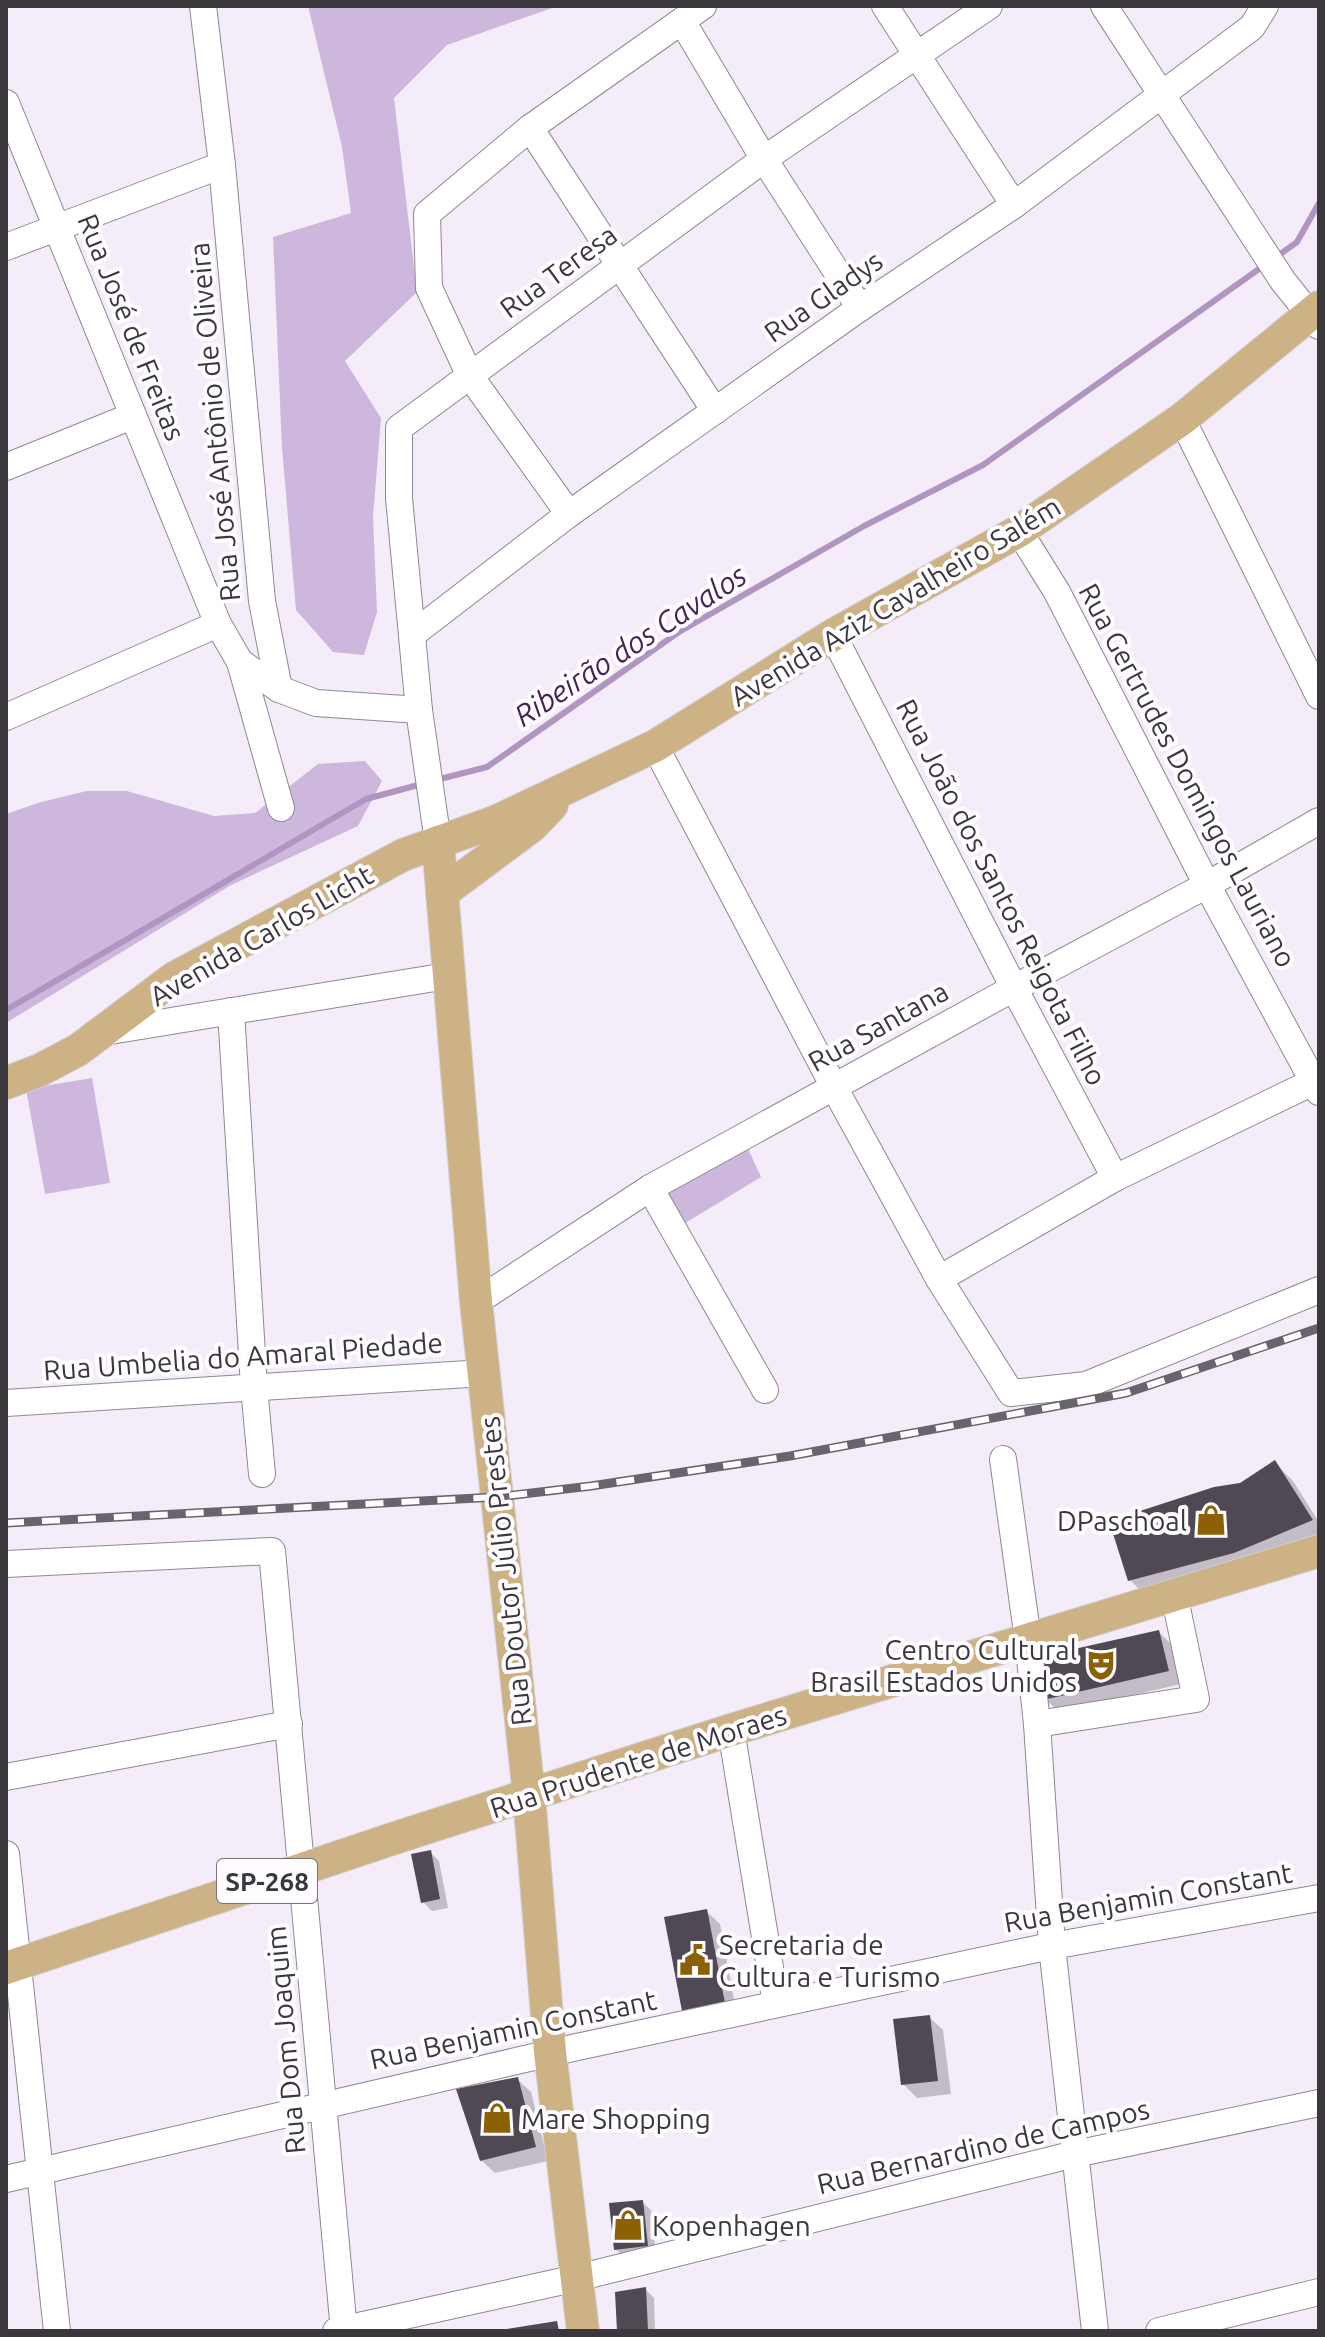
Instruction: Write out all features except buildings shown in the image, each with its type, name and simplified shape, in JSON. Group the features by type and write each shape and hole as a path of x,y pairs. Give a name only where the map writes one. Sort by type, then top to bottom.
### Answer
{"main road":[{"name":"Avenida Aziz Cavalheiro Salém","path":"436,826 477,829 655,746 833,635 1019,531 1182,419 1316,315"},
{"path":"442,893 532,826 568,788"},
{"name":"Rua Doutor Júlio Prestes","path":"436,826 476,1302 529,1795 550,2052 583,2331"},
{"name":"Avenida Carlos Licht","path":"6,1083 78,1050 174,978 403,855 436,826"},
{"name":"Rua Prudente de Moraes","path":"11,1966 731,1730 1319,1551"}],"street":[{"name":"Rua José Antônio de Oliveira","path":"203,6 222,165 262,601 279,689"},
{"path":"885,6 1014,205"},
{"name":"Rua Teresa","path":"436,826 419,710 399,498 399,428 764,159 989,6"},
{"path":"1104,6 1283,281 1316,315"},
{"name":"Rua Gladys","path":"413,634 569,514 860,308 1014,205 1252,27 1265,6"},
{"path":"569,514 470,376 429,288 427,214 530,128 692,14 764,159 860,308"},
{"name":"Rua José de Freitas","path":"6,103 218,624 240,662 279,689"},
{"path":"530,128 715,411"},
{"path":"6,247 222,165"},
{"path":"6,467 132,416"},
{"path":"1182,419 1319,696"},
{"name":"Rua Gertrudes Domingos Lauriano","path":"1019,531 1057,592 1207,885 1317,1084"},
{"path":"7,714 218,624"},
{"name":"Rua João dos Santos Reigota Filho","path":"833,635 1115,1178"},
{"path":"240,662 281,808"},
{"path":"279,689 316,703 419,710"},
{"path":"655,746 939,1279 1011,1393 1086,1385 1319,1290"},
{"name":"Rua Santana","path":"476,1302 650,1188 1319,821"},
{"path":"103,1032 447,976"},
{"path":"231,1011 262,1474"},
{"path":"939,1279 1115,1178 1317,1084"},
{"path":"650,1188 765,1390"},
{"name":"Rua Umbelia do Amaral Piedade","path":"6,1403 484,1373"},
{"path":"1003,1459 1037,1724 1052,1946 1095,2331"},
{"name":"Rua Dom Joaquim","path":"6,1564 272,1551 324,2104 341,2330"},
{"path":"1037,1724 1196,1699 1174,1594"},
{"path":"6,1777 289,1724"},
{"path":"731,1730 776,2004"},
{"path":"6,1854 11,1966 57,2331"},
{"name":"Rua Benjamin Constant","path":"6,2179 550,2052 1052,1946 1319,1898"},
{"name":"Rua Bernardino de Campos","path":"341,2330 577,2278 1075,2154 1319,2103"},
{"path":"1159,2331 1319,2292"}],"shaded area":[{"path":"308,6 558,6 447,45 394,98 417,292 345,361 381,418 373,517 377,612 364,655 333,652 296,610 282,448 273,237 351,213 342,147"},
{"path":"365,761 382,781 358,826 231,885 6,1023 6,814 87,791 127,791 214,816 255,813 318,764"},
{"path":"92,1078 110,1183 45,1194 26,1089"},
{"path":"744,1140 761,1177 682,1225 659,1188"}],"waterway":[{"name":"Ribeirão dos Cavalos","path":"1275,258 1297,242 1319,203"},
{"name":"Ribeirão dos Cavalos","path":"436,780 487,767 679,632 864,526 983,465 1266,264"},
{"name":"Ribeirão dos Cavalos","path":"6,1010 366,799 422,784"}],"railway":[{"path":"6,1523 497,1497 591,1486 790,1456 1126,1393 1319,1328"}],"place":[{"name":"DPaschoal","path":"1211,1520"},
{"name":"Centro Cultural Brasil Estados Unidos","path":"1101,1665"},
{"name":"Secretaria de Cultura e Turismo","path":"695,1960"},
{"name":"Mare Shopping","path":"497,2118"},
{"name":"Kopenhagen","path":"628,2225"}]}
